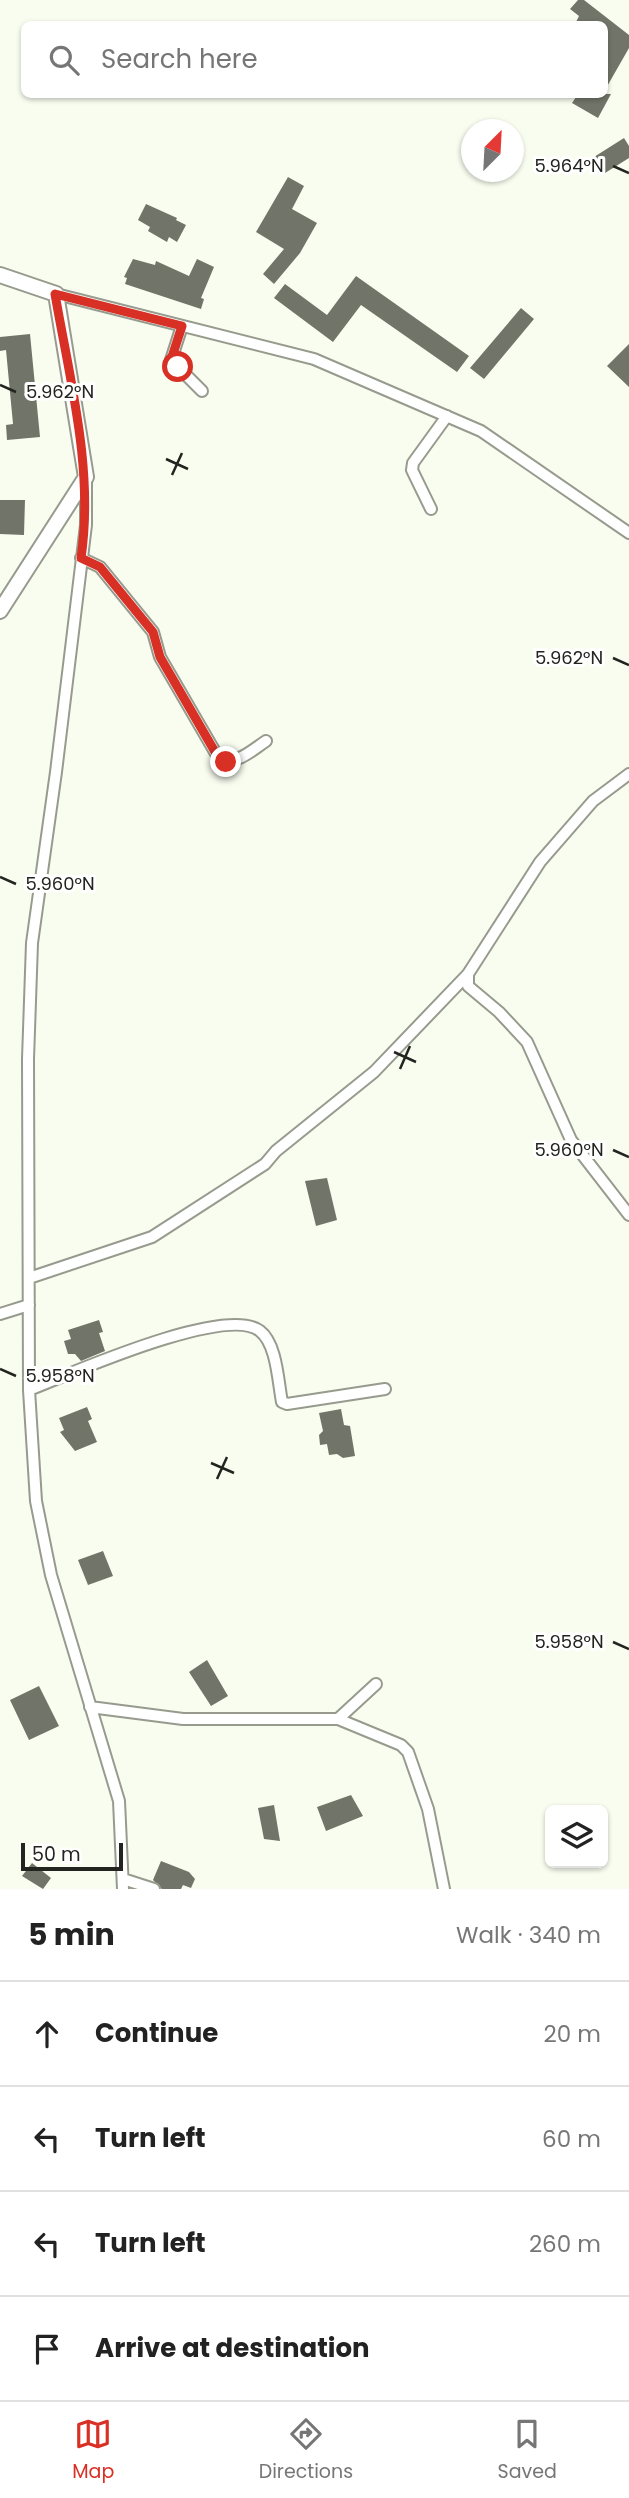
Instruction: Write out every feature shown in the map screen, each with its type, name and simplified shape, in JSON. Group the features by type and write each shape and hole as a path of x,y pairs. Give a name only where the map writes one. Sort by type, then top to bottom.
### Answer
{"street":[{"path":"0,275 55,294 314,359 481,431 629,533"},
{"path":"55,294 86,477 86,525 32,943 28,1059 29,1390 36,1502 51,1575 119,1801 123,1884 154,1889"},
{"path":"182,326 171,360 202,391"},
{"path":"431,509 412,470 413,463 447,416"},
{"path":"0,611 86,477"},
{"path":"81,558 100,567 153,632 160,657 218,757 226,762 236,760 266,741"},
{"path":"29,1278 152,1237 265,1164 276,1151 374,1072 468,974 540,862 593,801 629,775"},
{"path":"468,974 468,986 499,1012 527,1042 571,1140 629,1215"},
{"path":"0,1314 29,1305"},
{"path":"29,1390 193,1329 244,1324 258,1328 267,1337 282,1402 287,1404 385,1389"},
{"path":"338,1719 376,1684"},
{"path":"90,1707 183,1719 338,1719 401,1745 408,1752 428,1809 444,1889"}],"building":[{"path":"578,0 584,0 629,35 629,48 608,85 608,21 576,21 579,16 570,9"},
{"path":"608,94 611,94 598,118 572,103 575,98 608,98"},
{"path":"624,138 629,146 629,158 605,173 594,157"},
{"path":"288,177 304,186 292,209 317,223 300,253 274,284 263,274 284,249 256,232"},
{"path":"146,204 186,225 177,242 169,237 167,242 148,231 150,227 138,220"},
{"path":"133,259 155,265 156,261 189,276 197,259 214,267 201,298 204,299 201,309 125,284 127,278 124,277"},
{"path":"356,276 469,356 457,372 361,305 333,342 274,298 285,284 327,315"},
{"path":"521,308 534,319 484,379 470,368"},
{"path":"30,334 40,437 7,440 6,425 13,424 6,350 0,351 0,337"},
{"path":"629,344 629,387 607,366"},
{"path":"0,500 25,500 24,535 0,534"},
{"path":"327,1178 337,1220 316,1226 305,1181"},
{"path":"99,1320 103,1332 99,1333 105,1351 81,1361 75,1354 68,1354 64,1341 71,1339 68,1330"},
{"path":"87,1407 92,1419 88,1421 97,1442 75,1451 60,1432 64,1430 59,1418"},
{"path":"341,1409 344,1425 350,1426 355,1456 343,1458 337,1454 329,1455 327,1444 320,1445 319,1435 323,1431 319,1413"},
{"path":"103,1551 113,1576 88,1585 78,1560"},
{"path":"207,1660 228,1696 211,1706 189,1672"},
{"path":"39,1686 59,1726 29,1740 10,1700"},
{"path":"351,1795 363,1816 326,1831 317,1807"},
{"path":"274,1805 280,1841 264,1839 258,1808"},
{"path":"161,1861 189,1872 195,1879 191,1888 183,1885 181,1889 162,1889 153,1880"},
{"path":"32,1863 51,1878 43,1889 22,1876"}],"route":[{"path":"178,367 171,360 182,326 55,294 86,477 86,525 81,558 100,567 153,632 160,657 186,705 218,757 226,762"}]}
